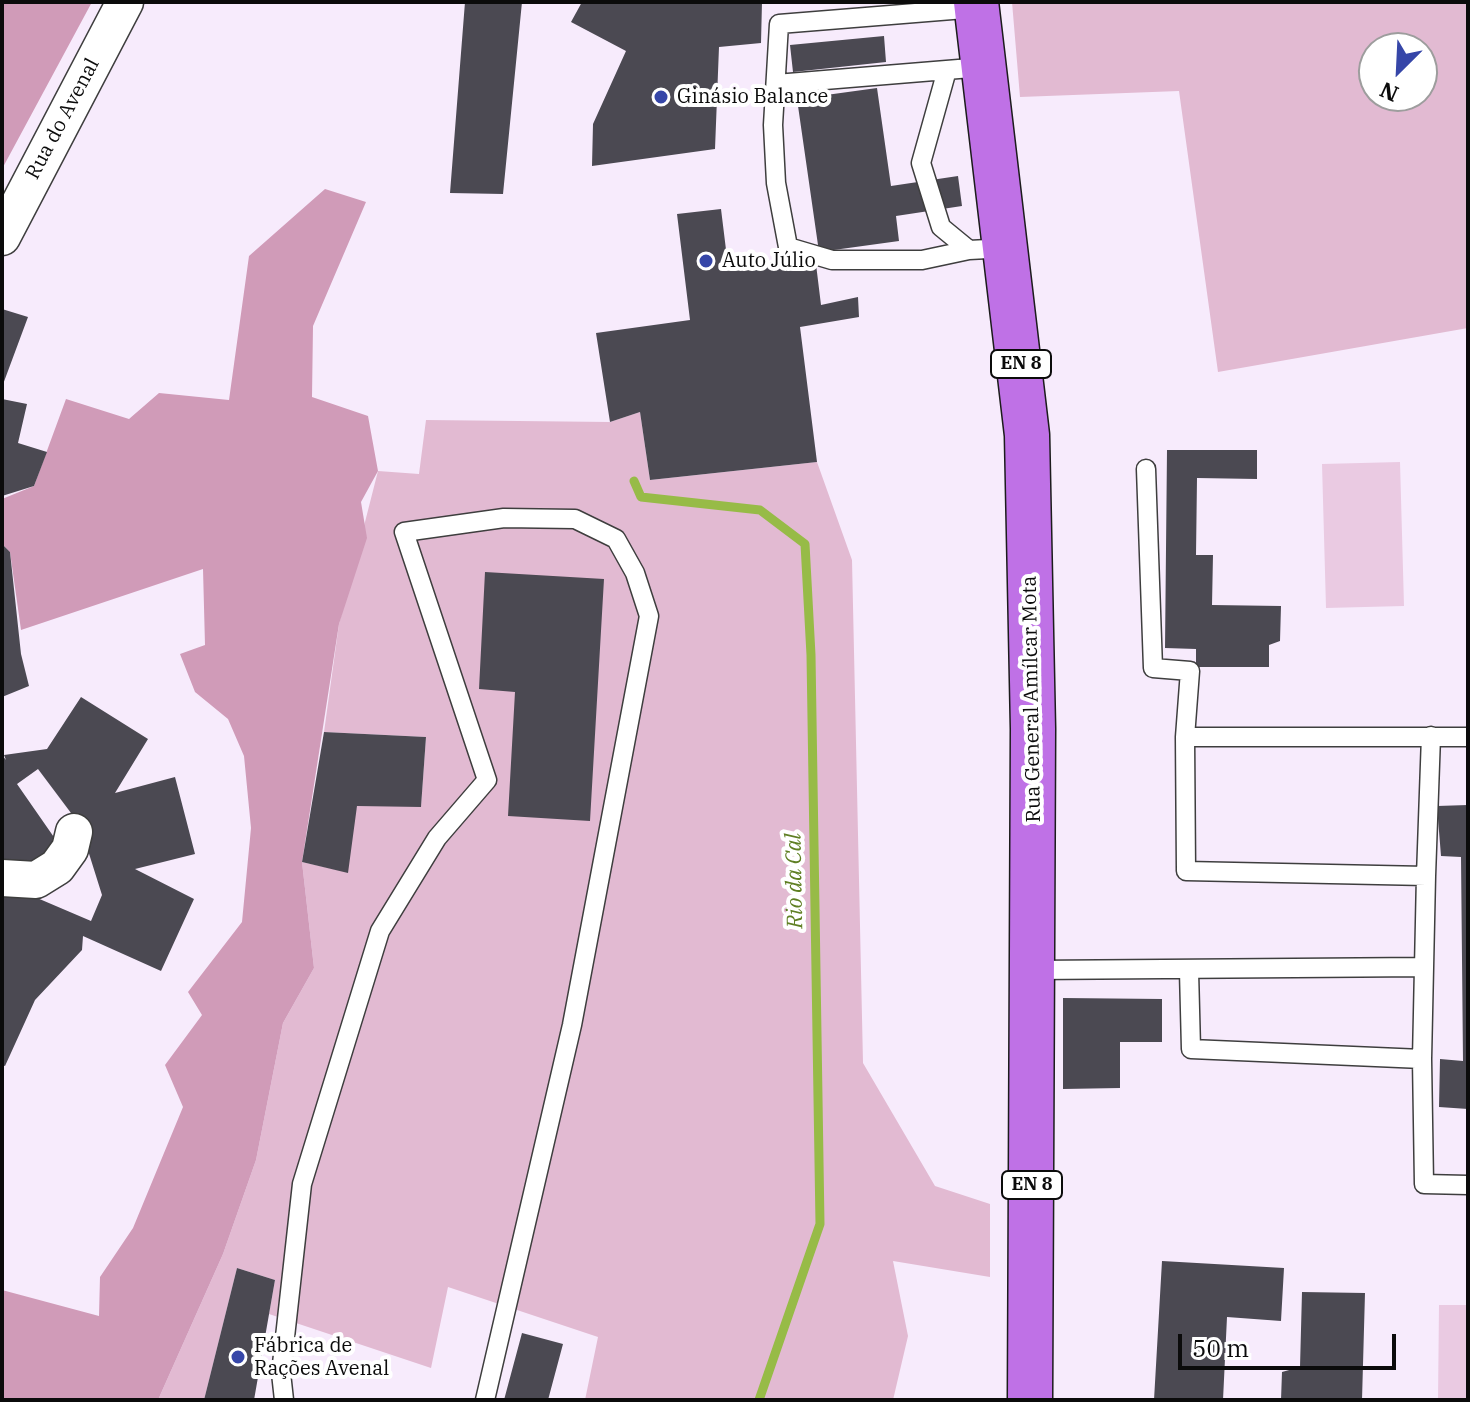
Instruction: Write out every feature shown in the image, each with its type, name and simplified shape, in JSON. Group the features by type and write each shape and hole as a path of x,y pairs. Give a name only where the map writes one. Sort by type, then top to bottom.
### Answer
{"main road":[{"name":"Rua General Amílcar Mota","path":"976,5 965,68 988,249 1028,466 1034,970 1030,1400"}],"street":[{"name":"Rua do Avenal","path":"2,237 125,2"},
{"path":"2,878 36,880 57,867 70,849 74,832"}],"lane":[{"path":"976,5 779,24 773,125 776,183 788,247 832,260 922,260 988,249"},
{"path":"776,84 965,68 921,163 941,227 988,249"},
{"path":"1146,469 1153,668 1190,671 1185,737 1186,871 1426,876"},
{"path":"284,1400 281,1373 302,1184 380,931 437,838 487,780 404,532 504,518 575,519 616,539 635,573 649,616 572,1025 485,1400"},
{"path":"1431,736 1422,1059 1424,1184 1468,1185"},
{"path":"1185,737 1468,737"},
{"path":"1034,970 1424,967"},
{"path":"1189,971 1191,1049 1422,1059"}],"shaded area":[{"path":"2,2 92,2 2,169"},
{"path":"1012,2 1468,2 1468,328 1218,372 1179,91 1020,97"},
{"path":"325,189 366,202 313,326 312,397 368,416 378,471 361,502 367,538 339,624 302,862 314,968 283,1023 256,1160 223,1254 158,1400 2,1400 2,1290 99,1316 100,1277 133,1228 183,1107 165,1065 202,1015 188,992 242,922 251,828 244,756 228,719 195,692 180,654 205,645 203,569 21,630 10,552 2,544 2,499 34,486 66,399 129,419 159,393 229,400 249,256"},
{"path":"640,412 650,480 817,462 852,560 863,1063 935,1186 990,1204 990,1277 893,1261 908,1336 893,1400 585,1400 598,1337 448,1287 431,1368 269,1314 275,1280 237,1268 204,1400 158,1400 223,1254 256,1160 283,1023 314,968 302,862 338,870 357,806 421,806 426,737 324,732 339,624 378,471 419,474 426,420 610,422"},
{"path":"1400,462 1404,606 1326,608 1322,464"},
{"path":"1439,1305 1468,1305 1468,1400 1438,1400"}],"building":[{"path":"465,2 522,2 503,194 450,193"},
{"name":"Ginásio Balance","path":"582,2 762,2 761,43 719,47 715,149 592,166 593,124 626,51 571,22"},
{"path":"884,36 886,62 793,72 790,45"},
{"path":"877,88 891,186 958,176 962,206 896,216 899,241 819,252 797,99"},
{"path":"721,209 728,266 815,256 821,305 858,297 859,317 800,327 817,462 650,480 640,412 610,422 596,333 690,320 677,214"},
{"path":"2,309 28,317 2,387"},
{"path":"2,399 27,404 18,443 47,452 34,486 2,496"},
{"path":"1167,450 1257,450 1257,479 1197,478 1196,555 1213,555 1212,605 1281,606 1280,641 1269,645 1269,667 1196,667 1196,649 1165,648"},
{"path":"2,544 10,552 21,654 29,686 2,697"},
{"path":"485,572 604,579 590,821 508,816 515,692 479,689"},
{"path":"81,697 148,739 115,793 175,777 195,854 135,869 194,899 161,971 83,936 82,950 35,1000 5,1066 2,1065 2,883 91,921 102,895 80,825 38,769 17,784 58,843 30,873 2,872 2,755 6,760 4,755 47,749"},
{"path":"324,732 426,737 421,807 357,806 348,873 302,862"},
{"path":"1468,805 1468,1109 1439,1107 1440,1059 1463,1061 1461,857 1441,856 1437,806"},
{"path":"1063,998 1162,999 1162,1042 1120,1042 1120,1088 1063,1089"},
{"path":"1162,1261 1284,1268 1281,1321 1227,1317 1223,1400 1154,1400"},
{"name":"Fábrica de Rações Avenal","path":"237,1268 275,1280 254,1400 204,1400"},
{"path":"1302,1292 1365,1293 1362,1400 1281,1400 1282,1372 1300,1367"},
{"path":"522,1333 563,1344 548,1400 504,1400"}],"waterway":[{"name":"Rio da Cal","path":"634,481 641,497 760,510 805,544 811,655 820,1224 759,1400"}],"place":[{"name":"Ginásio Balance","path":"661,97"},
{"name":"Auto Júlio","path":"706,261"},
{"name":"Fábrica de Rações Avenal","path":"238,1357"}]}
